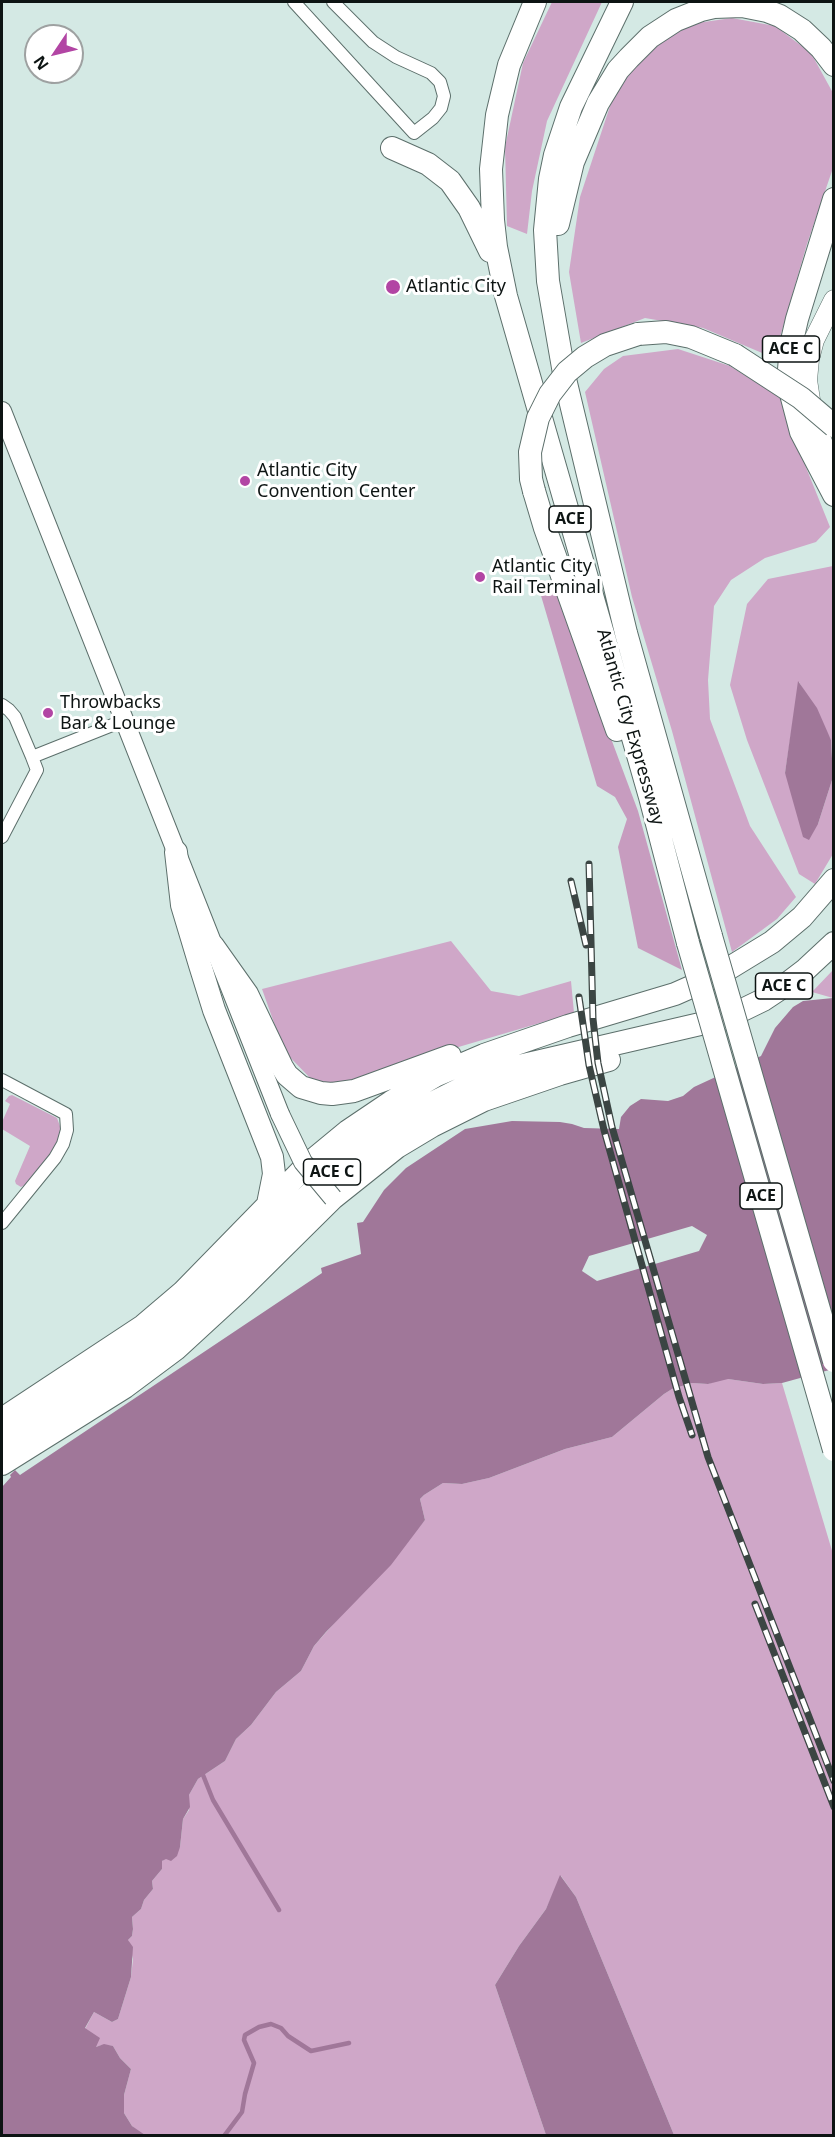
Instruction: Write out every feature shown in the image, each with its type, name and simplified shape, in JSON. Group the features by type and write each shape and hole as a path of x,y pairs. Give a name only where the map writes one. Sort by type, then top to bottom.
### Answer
{"highway":[{"name":"Atlantic City Expressway","path":"535,2 509,65 500,98 493,141 491,195 501,273 637,770 653,795 711,936 834,1361"},
{"name":"Atlantic City Expressway","path":"622,2 571,106 555,155 546,214 548,281 565,379 627,633 654,733 653,795 680,913 834,1450"},
{"path":"548,281 567,181 580,142 597,103 618,70 650,37 676,20 701,10 728,6 754,8 780,16 802,30 821,48 834,65"},
{"path":"392,148 435,169 456,188 469,208 501,273"},
{"name":"ACE C","path":"834,199 797,319 791,345 789,370 793,406 801,432 834,495"},
{"name":"ACE C","path":"637,770 568,592 531,479 530,452 535,429 550,394 576,364 605,345 638,334 666,333 691,337 735,355 801,398 834,426"},
{"path":"176,852 182,904 207,990 273,1157 274,1174 268,1204"},
{"name":"ACE C","path":"2,1419 143,1326 183,1292 308,1164 348,1131 412,1088 484,1056 568,1026 675,994 740,964 802,917 834,880"},
{"name":"ACE C","path":"2,1441 129,1359 171,1328 334,1170 374,1138 417,1111 451,1092 515,1067 726,1018 763,1000 784,986 834,943"},
{"path":"213,946 247,994 275,1055 287,1075 301,1087 321,1093 354,1091 478,1046 568,1026"},
{"path":"2,1464 106,1399 161,1361 209,1321 333,1198 381,1159 432,1126 484,1100 560,1074 676,1042 726,1018"}],"main road":[{"path":"834,300 814,340 807,380 813,420 834,471"}],"street":[{"path":"294,2 414,134 441,108 444,96 440,82 431,73 396,57 373,42 333,2"},
{"path":"2,411 280,1114 303,1162 333,1198"},
{"path":"2,705 15,717 37,770 2,837"},
{"path":"32,758 125,720"},
{"path":"2,1080 66,1114 67,1130 60,1150 2,1223"}],"shaded area":[{"path":"552,2 602,2 547,121 532,191 527,234 507,226 505,147 523,63"},
{"path":"732,18 775,26 811,53 833,93 833,168 807,244 774,358 703,328 645,318 581,343 569,272 580,197 614,94 645,53 690,24"},
{"path":"678,349 730,366 781,398 789,425 830,527 816,542 765,558 731,580 714,606 708,680 710,719 750,826 796,897 777,919 732,952 672,731 632,597 585,392 604,369 623,356"},
{"path":"833,566 833,774 831,740 799,682 785,773 818,824 833,777 833,854 815,884 799,874 747,740 730,685 747,604 768,579"},
{"path":"537,582 555,588 638,811 682,970 638,948 618,847 627,819 615,797 597,786"},
{"path":"798,681 817,708 831,740 833,777 818,824 809,840 803,837 785,773"},
{"path":"451,941 491,991 519,996 571,981 574,1013 340,1084 312,1080 284,1051 262,989"},
{"path":"833,970 833,998 812,992"},
{"path":"833,998 833,1369 782,1383 763,1384 728,1379 708,1384 692,1383 672,1389 612,1437 565,1449 489,1478 462,1484 443,1483 424,1495 420,1499 425,1520 391,1565 314,1646 301,1671 276,1692 251,1725 236,1739 225,1761 198,1779 189,1795 190,1807 183,1819 177,1856 171,1861 166,1859 162,1861 162,1869 152,1881 153,1889 144,1900 141,1909 132,1917 132,1936 128,1940 133,1947 131,1977 118,2019 112,2022 94,2012 85,2028 100,2038 96,2047 104,2044 113,2046 120,2058 131,2069 124,2095 124,2113 132,2126 145,2135 2,2136 2,1487 11,1477 10,1475 15,1470 20,1475 322,1273 321,1268 361,1254 357,1223 363,1222 384,1190 406,1168 465,1129 512,1121 560,1122 584,1128 619,1129 621,1117 630,1106 641,1099 668,1101 683,1096 694,1087 761,1056 775,1028 793,1007 803,1001"},
{"path":"12,1095 57,1118 61,1129 55,1151 21,1187 15,1181 30,1146 2,1129 2,1122 10,1104 5,1101"},
{"path":"721,1379 763,1384 782,1383 833,1554 833,2135 674,2135 576,1897 561,1876 546,1909 519,1946 495,1985 546,2135 145,2135 140,2133 132,2126 124,2113 124,2095 131,2069 120,2058 113,2046 96,2047 85,2029 94,2012 112,2022 118,2019 131,1977 133,1959 128,1940 132,1936 132,1917 141,1909 144,1900 153,1889 152,1881 162,1869 162,1861 180,1847 183,1819 189,1810 189,1795 198,1779 225,1761 236,1739 251,1725 276,1692 301,1671 314,1646 425,1520 420,1499 424,1495 443,1483 462,1484 489,1478 565,1449 612,1437 672,1389 692,1383 708,1384"},
{"path":"560,1875 576,1897 674,2135 546,2135 495,1985 519,1946 546,1909"}],"pier":[{"path":"692,1226 707,1235 699,1251 597,1281 582,1271 589,1256"}],"waterway":[{"path":"203,1775 213,1800 279,1910"},
{"path":"224,2136 242,2112 254,2063 244,2040 245,2035 259,2027 271,2024 281,2028 288,2036 311,2051 349,2043"}],"railway":[{"path":"589,864 593,1019 598,1063 612,1127 708,1457 834,1781"},
{"path":"571,881 586,945"},
{"path":"579,997 589,1065 604,1130 679,1397 692,1435"},
{"path":"755,1604 834,1807"}],"place":[{"name":"Atlantic City","path":"393,287"},
{"name":"Atlantic City Convention Center","path":"245,481"},
{"name":"Atlantic City Rail Terminal","path":"480,577"},
{"name":"Throwbacks Bar & Lounge","path":"48,713"}]}
